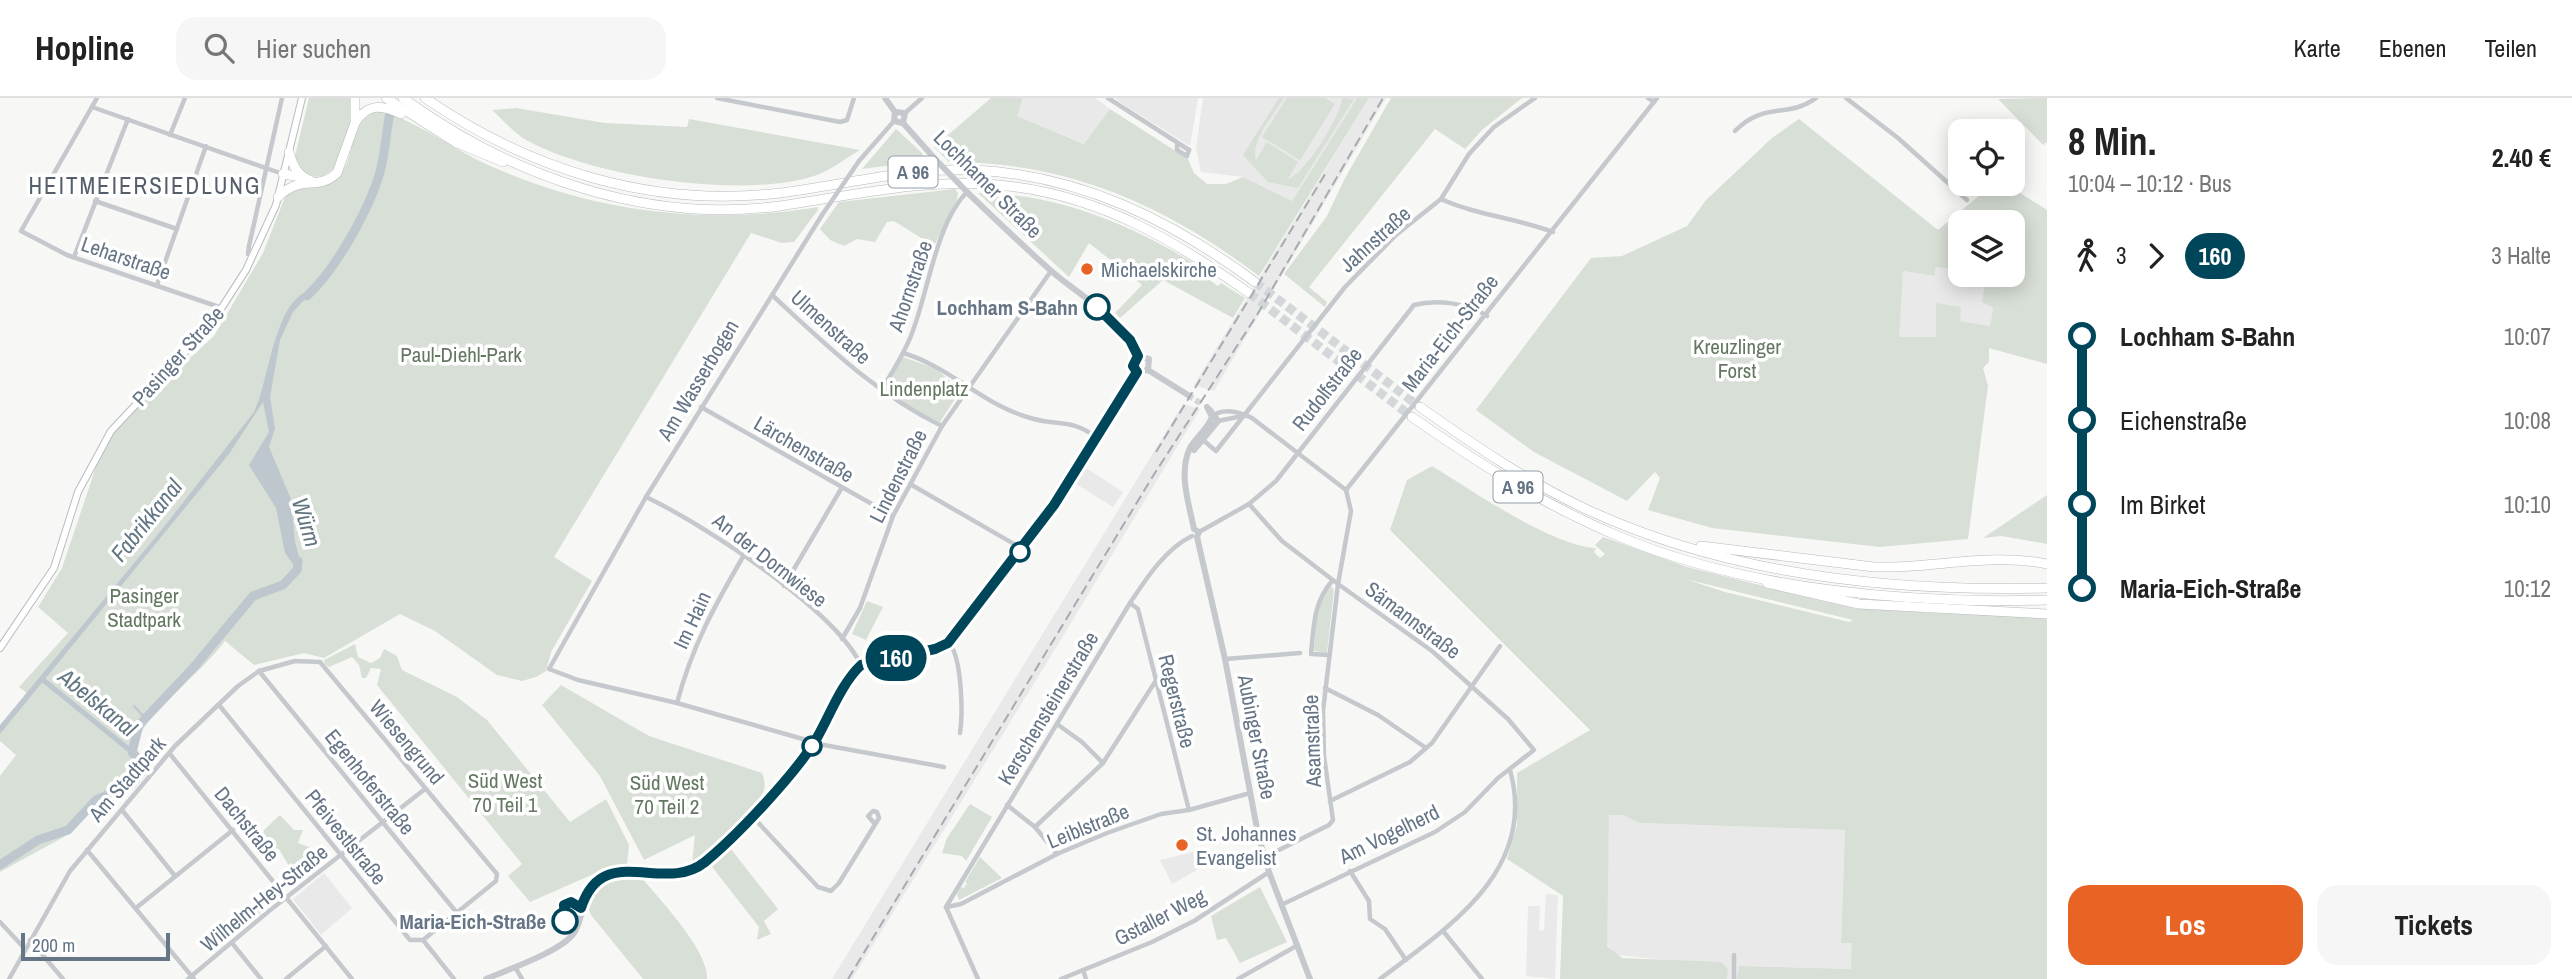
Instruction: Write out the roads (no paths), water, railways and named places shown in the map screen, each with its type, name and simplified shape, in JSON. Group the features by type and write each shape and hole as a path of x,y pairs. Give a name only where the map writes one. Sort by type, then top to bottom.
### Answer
{"highway":[{"path":"284,174 316,183 328,180 337,173 355,123 355,98"},
{"path":"386,98 428,126 485,157 528,170"},
{"name":"A 96","path":"403,98 445,127 528,170 605,195 688,208 779,206 885,187 932,183 979,183 1038,191 1081,201 1138,223 1172,241 1249,293"},
{"name":"A 96","path":"425,98 472,128 550,166 597,181 659,192 744,196 926,171 974,170 1059,182 1141,211 1215,253 1255,282"},
{"path":"355,123 367,110 377,106 428,126"},
{"path":"289,152 299,180"},
{"path":"278,197 299,180"},
{"name":"A 96","path":"1420,407 1472,444 1549,491 1622,524 1682,545 1769,566 1869,580 1971,587 2047,588"},
{"name":"A 96","path":"1412,417 1504,479 1582,520 1659,551 1750,575 1818,586 1920,597 2047,600"},
{"path":"1682,545 1874,567 1902,568 1994,558 2047,564"},
{"path":"1750,575 1761,582 1791,590 1859,604 2047,614"}],"main road":[{"name":"Pasinger Straße","path":"0,648 54,568 85,476 111,432 210,326 253,257 278,197 302,98"}],"street":[{"path":"97,98 92,107 284,174"},
{"path":"170,135 185,98"},
{"path":"253,257 248,254 249,246 282,98"},
{"path":"717,98 840,122 847,120 854,98"},
{"path":"884,98 895,112 894,121 904,123 905,113 918,99"},
{"path":"1108,98 1177,144"},
{"name":"Jahnstraße","path":"1203,440 1216,451 1247,415 1345,287 1396,235 1441,199 1475,147 1514,111 1535,98"},
{"path":"1648,98 1655,100"},
{"path":"1735,131 1762,112 1800,109 1816,98"},
{"path":"1846,98 1898,138 1967,201"},
{"name":"Maria-Eich-Straße","path":"1346,490 1487,316 1655,100"},
{"name":"Leharstraße","path":"92,107 21,232 74,257 222,309"},
{"path":"895,112 905,113"},
{"path":"74,257 128,119"},
{"name":"Am Wasserbogen","path":"677,703 578,680 549,668 646,497 771,295 859,161 894,121"},
{"name":"Lochhamer Straße","path":"904,123 967,194 1051,271 1111,319 1130,340 1138,356 1149,359 1148,370 1188,395"},
{"path":"157,285 206,146"},
{"name":"Ahornstraße","path":"881,391 912,334 936,254 967,194"},
{"path":"1441,199 1474,211 1514,218 1553,232"},
{"path":"95,201 177,229"},
{"name":"Lindenstraße","path":"842,639 860,608 893,516 942,426 1051,271"},
{"name":"Ulmenstraße","path":"771,295 881,391 907,410 942,426"},
{"name":"Rudolfstraße","path":"1196,534 1249,504 1276,481 1414,305 1448,303 1476,309 1487,316"},
{"path":"903,353 940,367 967,387 1021,415 1082,427 1096,437"},
{"path":"1137,372 1133,366 1138,356"},
{"path":"486,979 570,938 579,924 585,896 600,878 625,871 685,873 707,860 751,815 814,742 861,665 935,649 948,643 1023,549 1137,372 1148,370"},
{"path":"1205,406 1215,417"},
{"name":"Lärchenstraße","path":"701,407 893,516"},
{"path":"1215,417 1247,415 1346,490"},
{"path":"1188,456 1203,440 1215,417"},
{"path":"1188,456 1215,417"},
{"name":"Aubinger Straße","path":"1188,456 1185,473 1196,534 1225,659 1265,857 1311,979"},
{"path":"910,484 1023,549"},
{"path":"783,586 842,489"},
{"name":"Sämannstraße","path":"1346,490 1350,511 1338,584 1414,636 1524,734 1534,750"},
{"name":"An der Dornwiese","path":"646,497 686,516 744,555 842,639 861,665"},
{"path":"1249,504 1282,541 1338,584"},
{"name":"Kerschensteinerstraße","path":"946,907 1130,603 1149,575 1175,547 1196,534"},
{"name":"Im Hain","path":"677,703 693,651 709,615 744,555"},
{"path":"1330,655 1311,654 1315,608 1321,594 1332,581"},
{"name":"Asamstraße","path":"1265,857 1329,825 1333,820 1324,756 1325,688 1338,584"},
{"name":"Regerstraße","path":"1130,603 1138,609 1189,810"},
{"path":"948,643 954,649 960,691 960,733"},
{"path":"1330,801 1400,768 1426,748 1500,646"},
{"path":"1225,659 1300,653"},
{"name":"Am Stadtpark","path":"9,979 70,871 170,754 219,705 259,671 295,660 320,662"},
{"name":"Wiesengrund","path":"320,662 497,874 495,881 457,912"},
{"name":"Egenhoferstraße","path":"259,671 457,912"},
{"path":"1035,827 1103,763 1156,681"},
{"path":"1325,688 1378,715 1426,748"},
{"path":"677,703 814,742 944,767"},
{"name":"Pfeivestlstraße","path":"219,705 410,940 423,940 454,979"},
{"path":"1057,724 1082,742 1103,763"},
{"name":"Am Vogelherd","path":"1281,905 1435,832 1465,812 1534,750"},
{"name":"Dachstraße","path":"170,754 352,979"},
{"path":"1380,979 1443,931 1488,886 1506,854 1516,805 1510,770"},
{"name":"Wilhelm-Hey-Straße","path":"191,978 286,898 425,789"},
{"name":"Leiblstraße","path":"946,907 961,904 1057,854 1161,814 1189,810 1250,793"},
{"path":"1007,805 1035,827 1057,854"},
{"path":"122,810 175,876"},
{"path":"751,815 818,887 831,891 839,883 875,824"},
{"path":"136,908 233,830"},
{"path":"87,849 191,978"},
{"path":"1350,871 1369,901 1370,919 1385,929 1406,960"},
{"name":"Gstaller Weg","path":"1061,979 1152,942 1194,921 1269,872"},
{"path":"946,907 978,979"},
{"path":"423,940 457,912"},
{"path":"0,922 25,949"},
{"path":"1443,931 1482,979"},
{"path":"30,940 63,979"},
{"path":"232,943 261,979"},
{"path":"1238,979 1298,945"},
{"path":"286,979 326,946"},
{"path":"1734,955 1734,979"},
{"path":"514,967 522,979"},
{"path":"1083,970 1086,979"},
{"path":"1249,972 1251,979"}],"waterway":[{"name":"Würm","path":"307,296 340,255 368,204 382,165 390,113"},
{"name":"Würm","path":"0,865 38,840 68,830 96,800 130,784 144,768 132,752 139,725 194,667 253,596 283,585 297,570 298,561"},
{"name":"Abelskanal","path":"42,679 132,752"},
{"path":"134,706 145,718"}],"tunnel":[{"path":"1255,282 1420,407"},
{"path":"1249,293 1412,417"},
{"path":"1188,395 1203,405"}],"railway":[{"path":"848,979 1153,476 1257,315 1383,98"},
{"path":"1156,452 1327,171"}],"place":[{"name":"Michaelskirche","path":"1087,269"},
{"name":"Lochham S-Bahn","path":"1097,307"},
{"name":"St. Johannes Evangelist","path":"1182,845"},
{"name":"Maria-Eich-Straße","path":"565,921"}],"district":[{"name":"HEITMEIERSIEDLUNG","path":"145,185"}],"park label":[{"name":"Paul-Diehl-Park","path":"461,354"},
{"name":"Kreuzlinger Forst","path":"1737,358"},
{"name":"Lindenplatz","path":"924,388"},
{"name":"Pasinger Stadtpark","path":"144,607"},
{"name":"Süd West 70 Teil 1","path":"505,792"},
{"name":"Süd West 70 Teil 2","path":"667,794"}],"water label":[{"name":"Fabrikkanal","path":"146,520"}]}
